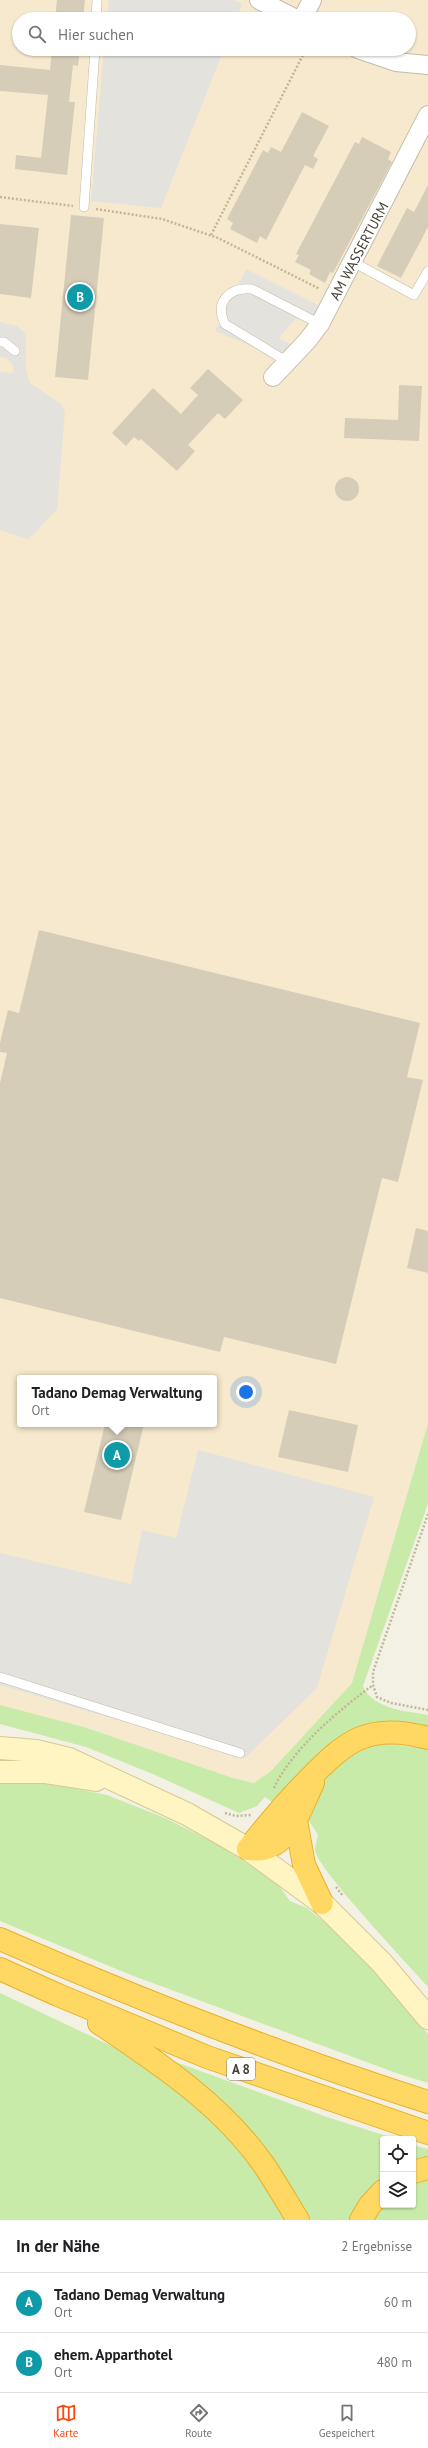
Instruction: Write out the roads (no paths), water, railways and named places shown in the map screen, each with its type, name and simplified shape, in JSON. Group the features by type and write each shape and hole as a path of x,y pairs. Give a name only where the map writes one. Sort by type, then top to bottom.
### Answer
{"highway":[{"path":"248,1849 280,1809 336,1752 365,1736 393,1732 428,1738"},
{"path":"248,1849 261,1849 275,1845 286,1835 296,1820 322,1766"},
{"path":"296,1820 304,1866 322,1903"},
{"name":"A 8","path":"0,1939 75,1972 215,2027 324,2067 428,2102"},
{"name":"A 8","path":"0,1968 58,1995 208,2057 428,2133"},
{"path":"58,1995 165,2067 216,2111 264,2166 298,2220"},
{"path":"416,2171 428,2168"},
{"path":"361,2220 370,2205 380,2194"}],"main road":[{"path":"0,1748 36,1751 68,1759 187,1814 248,1849 322,1903 382,1963 428,2018"},
{"path":"0,1772 59,1774 126,1786"}],"street":[{"path":"259,0 282,12"},
{"path":"306,12 312,0"},
{"path":"378,56 396,62 428,65"},
{"name":"AM WASSERTURM","path":"273,377 320,324 428,115"}],"lane":[{"path":"96,12 97,0"},
{"path":"84,207 95,56"},
{"path":"353,262 414,295 428,271"},
{"path":"291,358 281,358 225,324 220,315 220,306 231,292 241,288 252,289 320,324"},
{"path":"0,342 4,342 15,351"},
{"path":"0,1677 240,1753"}],"place":[{"name":"ehem. Apparthotel","path":"80,297"},
{"name":"Tadano Demag Verwaltung","path":"117,1455"}]}
